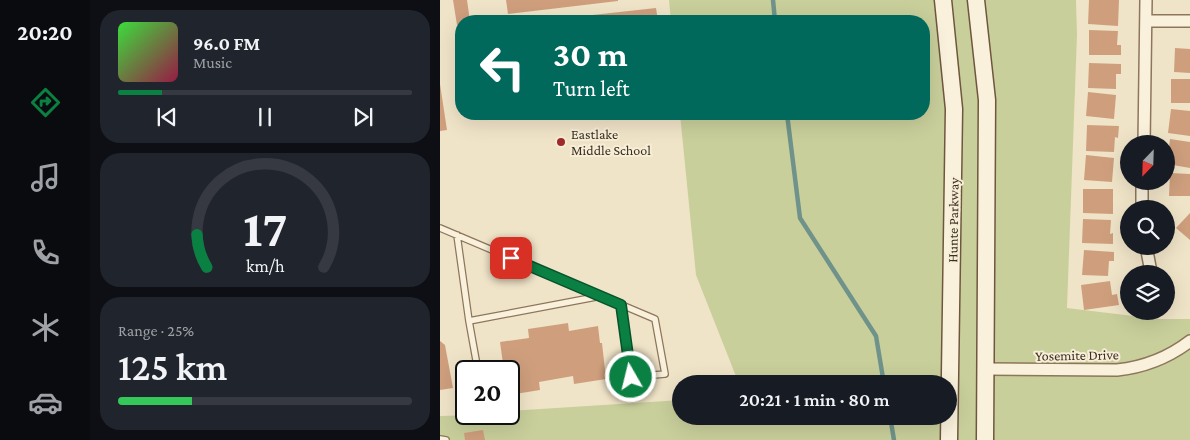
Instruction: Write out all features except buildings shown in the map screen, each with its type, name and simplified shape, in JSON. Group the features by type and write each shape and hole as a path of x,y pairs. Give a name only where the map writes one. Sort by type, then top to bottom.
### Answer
{"main road":[{"name":"Hunte Parkway","path":"943,0 954,108 949,440"},
{"path":"976,0 987,100 985,440"}],"street":[{"path":"1144,135 1146,0"},
{"path":"1147,21 1190,21"},
{"name":"Yosemite Drive","path":"986,369 1100,370 1133,368 1163,358 1190,340"}],"lane":[{"path":"440,228 655,319 665,374 631,377 621,305"},
{"path":"457,235 468,321 476,360"},
{"path":"468,321 601,296"},
{"path":"440,439 446,440"}],"green space":[{"path":"669,0 1076,0 1077,35 1067,308 1120,314 1120,320 1190,319 1190,440 440,440 440,416 455,416 455,425 520,425 520,410 672,401 672,425 957,425 957,375 735,375 696,275 681,120 930,120 930,15 670,15"}],"waterway":[{"path":"773,0 774,15"},
{"path":"788,120 800,218 876,336 882,375"},
{"path":"892,425 894,440"}],"place":[{"name":"Eastlake Middle School","path":"561,142"}],"route":[{"path":"511,258 621,305 631,377"}]}
